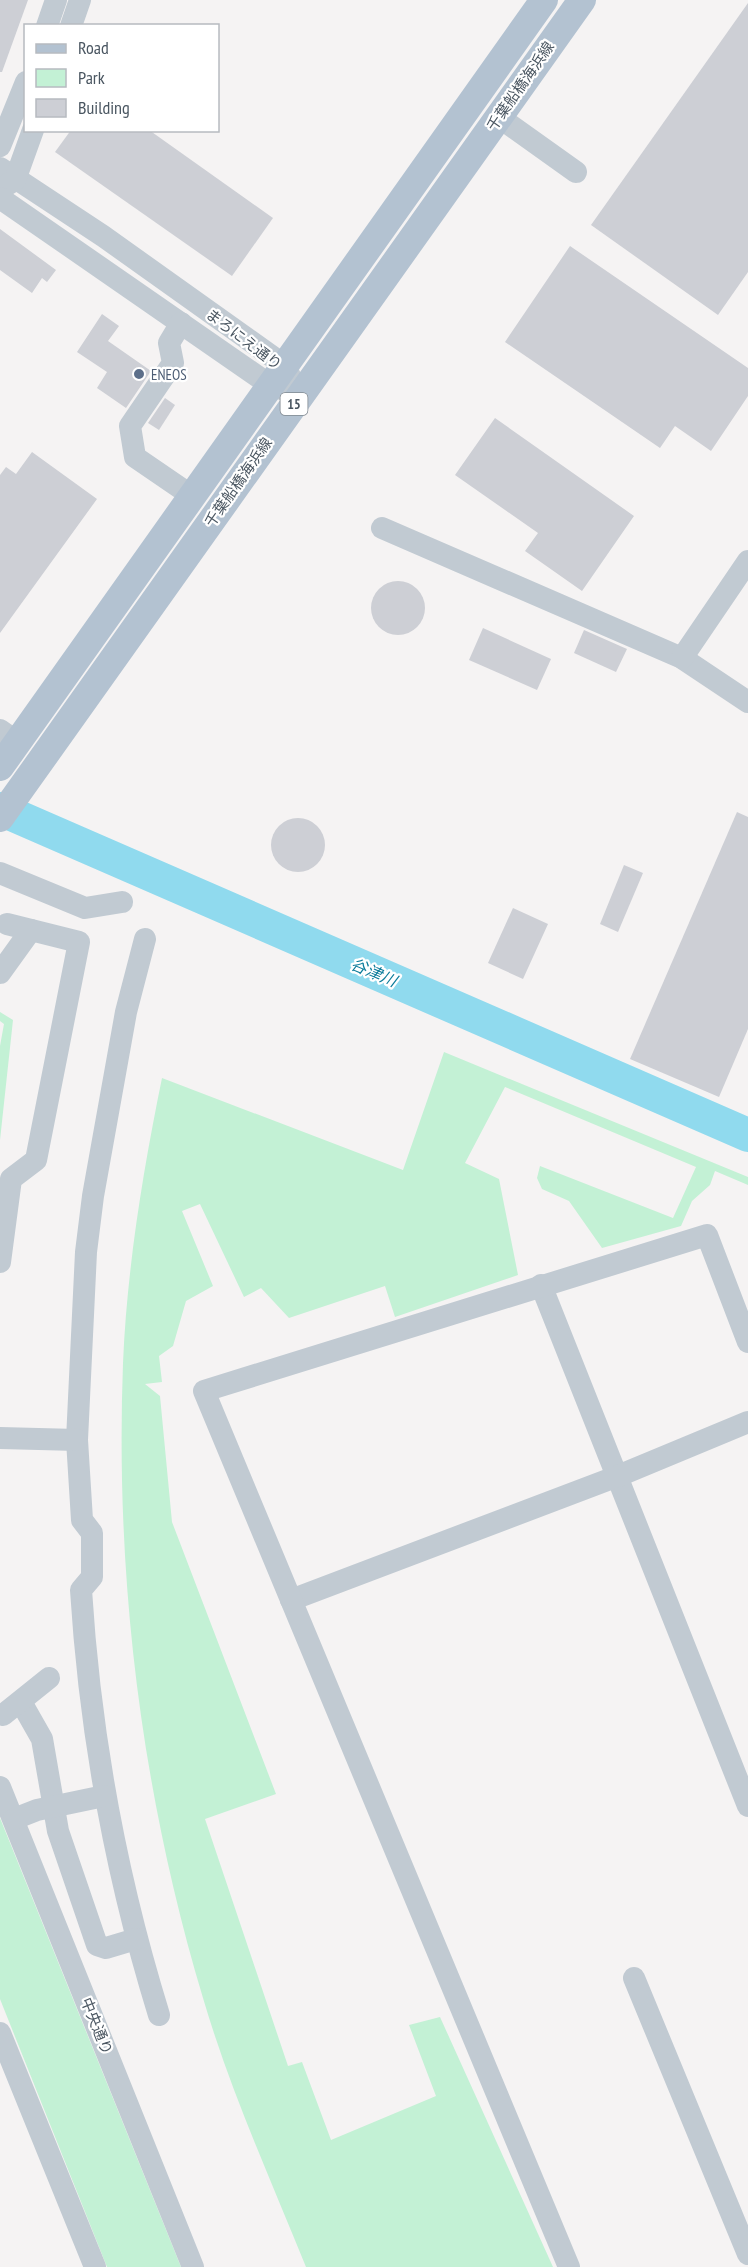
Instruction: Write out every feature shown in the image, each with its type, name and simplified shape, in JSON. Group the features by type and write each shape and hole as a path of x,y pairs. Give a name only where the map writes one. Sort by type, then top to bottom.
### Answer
{"main road":[{"name":"千葉船橋海浜線","path":"0,767 9,736 192,496 544,0"},
{"name":"千葉船橋海浜線","path":"4,813 582,0"}],"street":[{"path":"48,24 56,0"},
{"path":"72,24 80,0"},
{"path":"0,146 24,87"},
{"path":"499,117 576,172"},
{"path":"5,179 32,132"},
{"name":"まろにえ通り","path":"5,179 103,236 300,395"},
{"name":"まろにえ通り","path":"0,198 181,323 277,375"},
{"path":"181,323 169,343 173,363 130,426 135,457 192,496"},
{"path":"382,528 682,658 748,702"},
{"path":"682,658 748,561"},
{"path":"0,873 85,908 123,902"},
{"path":"0,1263 11,1179 36,1160 85,908"},
{"path":"7,924 79,942"},
{"path":"0,973 31,930"},
{"path":"145,939 126,1012 93,1196 86,1252 77,1440 82,1520 92,1533 92,1577 81,1590 86,1663 104,1796 136,1939 158,2016"},
{"path":"569,2267 204,1391 707,1235 748,1342"},
{"path":"541,1285 748,1806"},
{"path":"291,1600 618,1476 748,1422"},
{"path":"0,1438 77,1440"},
{"path":"49,1678 12,1709 42,1739 58,1831 97,1945 106,1948 136,1939"},
{"name":"中央通り","path":"0,1786 193,2267"},
{"path":"14,1819 104,1796"},
{"path":"634,1978 748,2254"},
{"path":"2,2041 95,2267"},
{"path":"734,2267 748,2261"}],"green space":[{"path":"0,1012 13,1020 0,1140 0,1046 4,1024 0,1021"},
{"path":"444,1052 748,1177 748,1185 715,1171 710,1185 692,1201 681,1226 602,1248 569,1201 542,1189 537,1178 540,1166 673,1218 696,1167 505,1087 465,1163 499,1179 518,1275 395,1317 385,1286 289,1318 261,1288 244,1297 200,1204 182,1211 213,1286 186,1301 173,1346 159,1356 162,1382 145,1384 160,1396 172,1522 276,1794 205,1819 288,2066 302,2062 331,2140 436,2096 409,2025 440,2017 553,2267 306,2267 251,2134 225,2066 203,1998 181,1920 148,1763 128,1604 123,1524 123,1363 128,1291 142,1184 162,1078 403,1170"},
{"path":"0,1818 181,2267 107,2267 0,1999"}],"building":[{"path":"0,0 28,0 2,72 0,72"},
{"path":"748,3 748,272 718,315 591,225"},
{"path":"70,132 152,132 273,218 232,276 55,152"},
{"path":"0,229 56,270 47,282 42,278 32,293 0,270"},
{"path":"570,246 748,368 748,396 711,451 675,426 660,448 505,342"},
{"path":"102,314 119,326 108,341 151,371 126,408 97,388 107,372 77,352"},
{"path":"165,398 175,405 159,430 148,423"},
{"path":"495,418 634,516 582,591 525,551 538,533 455,475"},
{"path":"32,452 97,499 0,633 0,475 6,467 16,474"},
{"path":"393,581 403,581 413,585 421,593 425,608 421,623 413,631 403,635 393,635 383,631 375,623 371,613 371,603 375,593 383,585"},
{"path":"483,628 551,659 537,690 469,660"},
{"path":"584,630 627,649 616,672 574,653"},
{"path":"737,812 748,817 748,1029 719,1097 630,1059"},
{"path":"293,818 303,818 313,822 321,830 325,845 321,860 313,868 303,872 293,872 283,868 275,860 271,850 271,840 275,830 283,822"},
{"path":"624,865 643,873 618,932 600,924"},
{"path":"513,908 548,924 523,979 488,963"}],"waterway":[{"name":"谷津川","path":"0,809 748,1135"}],"place":[{"name":"ENEOS","path":"139,374"}]}
